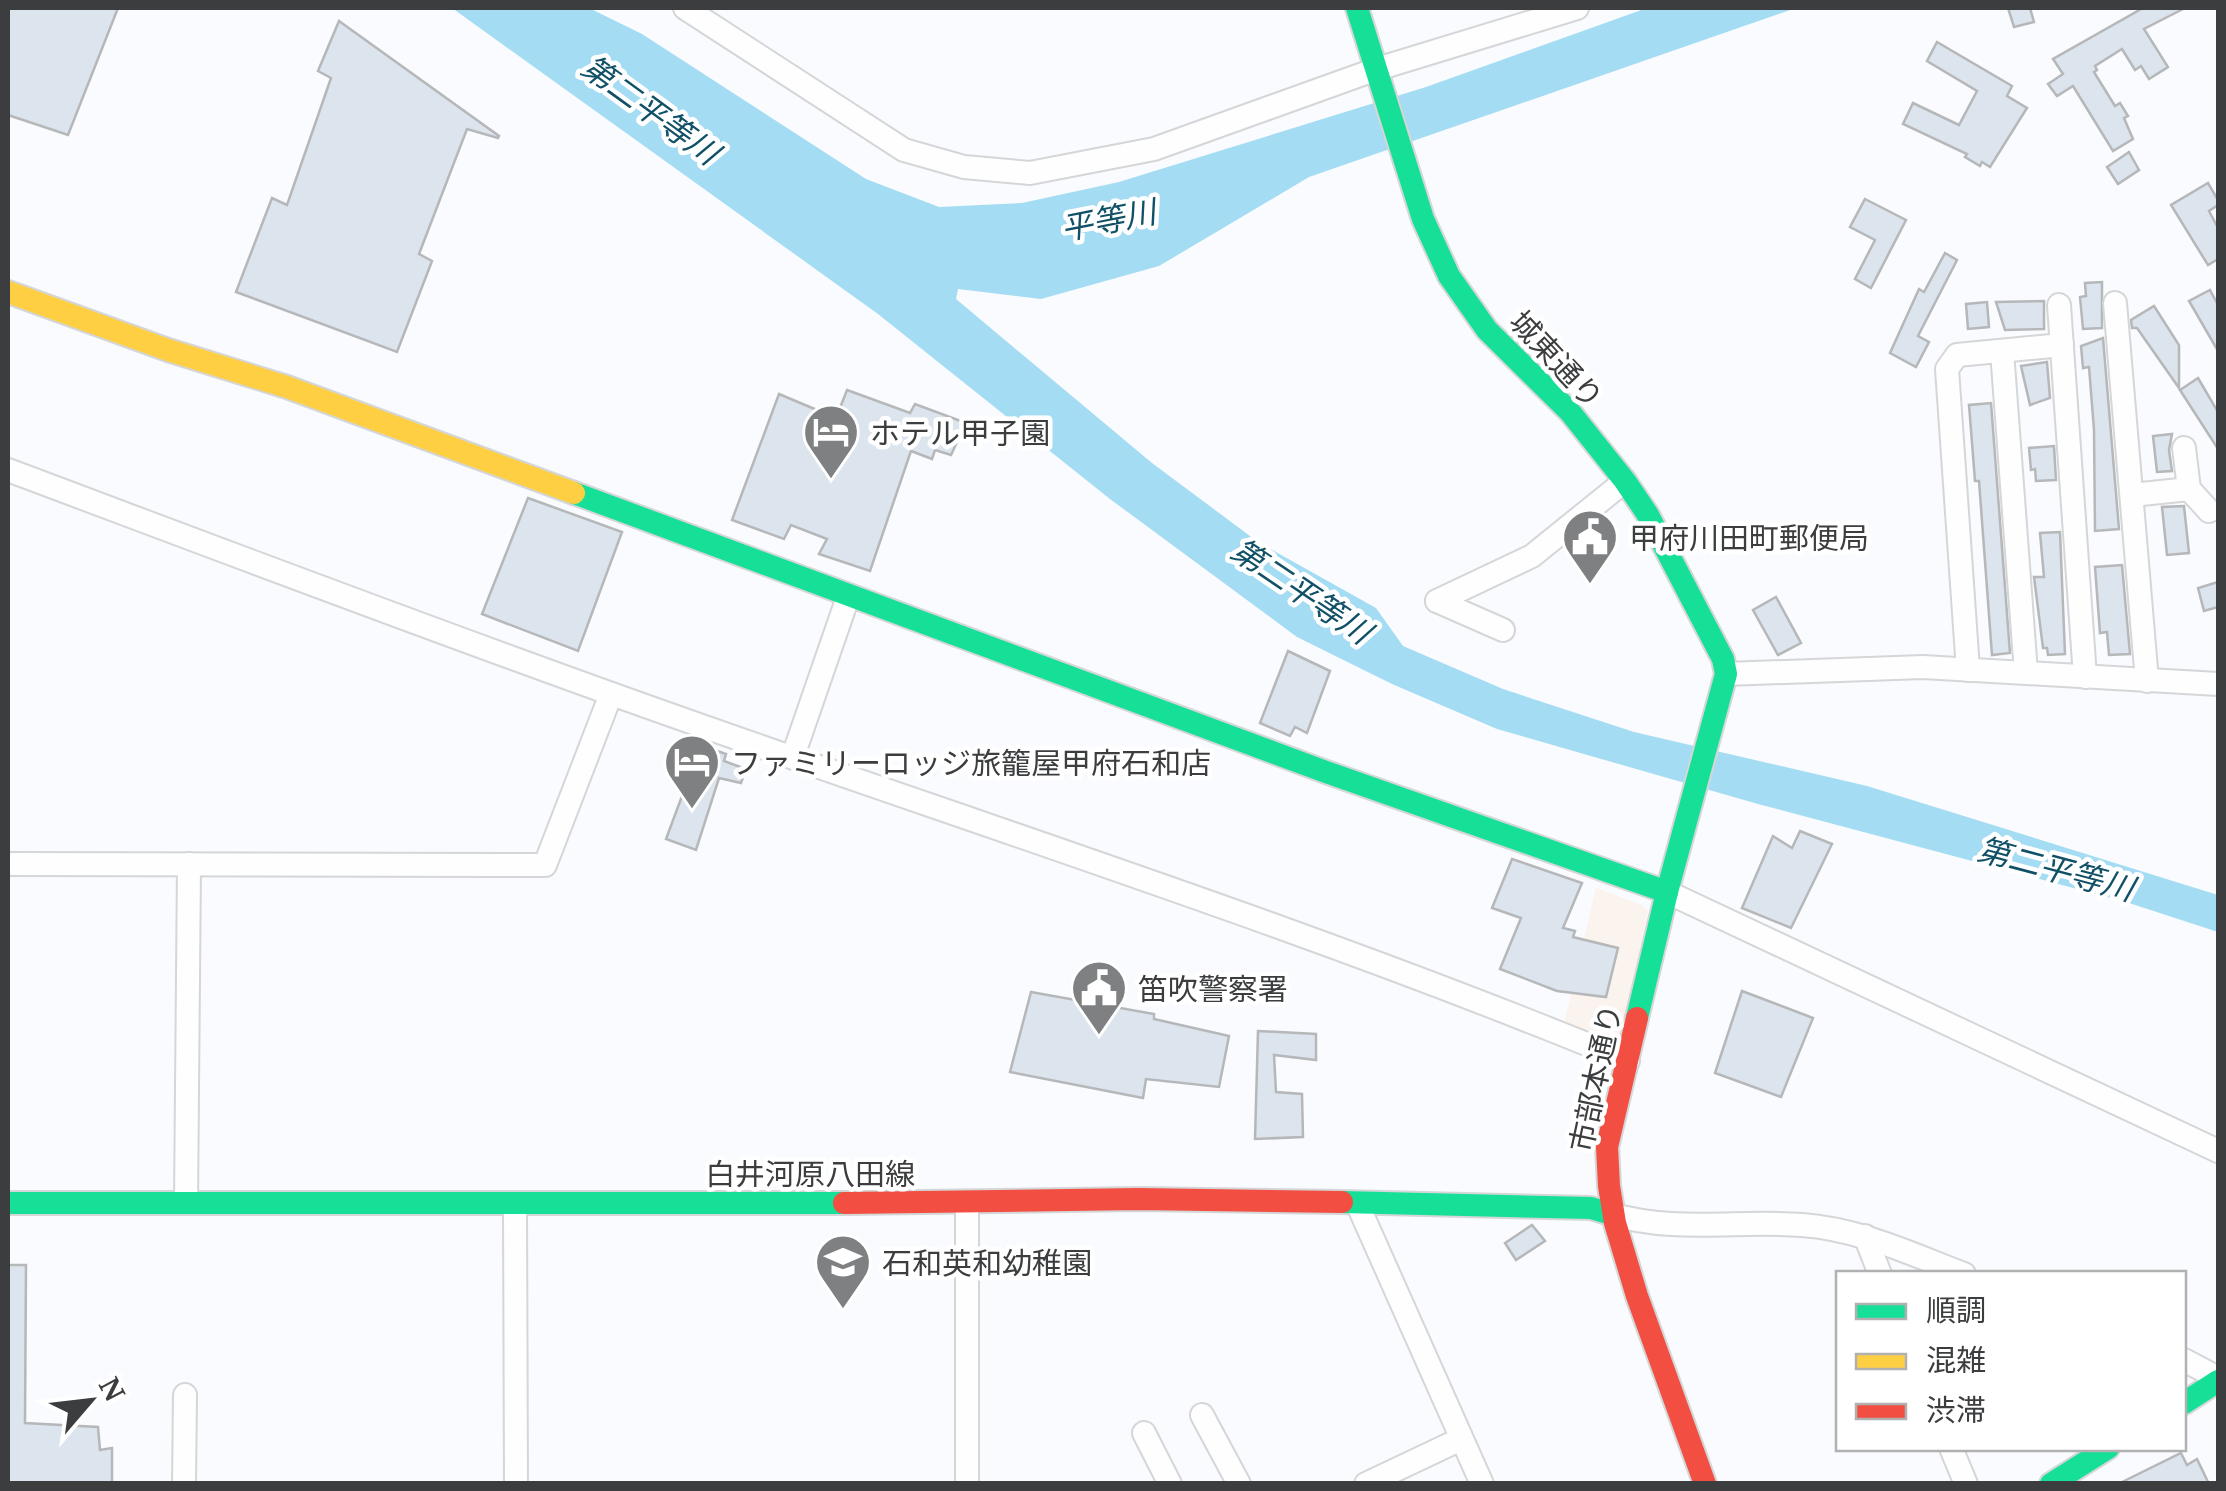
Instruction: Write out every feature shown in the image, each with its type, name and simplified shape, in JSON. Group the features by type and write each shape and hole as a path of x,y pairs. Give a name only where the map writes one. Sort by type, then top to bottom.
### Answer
{"main road":[{"name":"城東通り","path":"1357,8 1422,220 1448,276 1487,330 1570,412 1625,481 1703,616 1726,674"},
{"path":"8,292 168,350 287,387 1326,772 1667,892"},
{"name":"市部本通り","path":"1705,1484 1655,1350 1611,1214 1606,1181 1607,1147 1667,892 1726,674"},
{"name":"白井河原八田線","path":"8,1203 967,1203 1139,1199 1502,1204 1591,1208 1611,1214"},
{"path":"2186,1401 2218,1380"},
{"path":"2051,1484 2103,1451"}],"street":[{"path":"685,8 904,150 981,168 1030,173 1154,149 1577,8"},
{"path":"2115,303 2147,681"},
{"path":"2058,305 2085,677"},
{"path":"1968,670 1947,369 1957,355 2062,345"},
{"path":"2002,351 2026,673"},
{"path":"2184,448 2188,490 2209,511"},
{"path":"8,470 611,694 1218,907 1628,1062"},
{"path":"1503,630 1437,601 1532,556 1625,481"},
{"path":"2132,495 2188,490"},
{"path":"793,756 848,597"},
{"path":"1726,674 1923,667 2218,684"},
{"path":"8,864 545,866 611,694"},
{"path":"186,1203 189,864"},
{"path":"1667,892 2218,1151"},
{"path":"967,1203 967,1484"},
{"path":"1357,1203 1482,1484"},
{"path":"515,1204 516,1484"},
{"path":"1611,1214 1644,1224 1803,1225 1865,1236 1956,1271"},
{"path":"1865,1236 1879,1271"},
{"path":"2186,1361 2218,1380"},
{"path":"184,1484 185,1395"},
{"path":"1202,1415 1238,1484"},
{"path":"1144,1433 1170,1484"},
{"path":"1366,1484 1461,1439"},
{"path":"1953,1451 1966,1484"}],"shaded area":[{"path":"1596,888 1642,905 1648,911 1619,1045 1564,1024"}],"water":[{"path":"452,8 589,8 642,34 866,179 939,207 1022,203 1119,182 1426,87 1647,8 1796,8 1309,177 1159,266 1041,299 958,289 956,299 1152,463 1258,542 1376,608 1403,646 1503,689 1634,732 1867,786 2218,895 2218,932 2126,902 1758,804 1497,729 1297,637 1110,499 878,314"}],"building":[{"path":"8,8 118,8 68,135 8,115"},
{"path":"2008,8 2030,8 2034,22 2014,27"},
{"path":"2143,8 2185,8 2144,29 2168,67 2149,79 2141,66 2135,70 2122,49 2095,66 2094,72 2115,106 2120,103 2128,116 2124,118 2133,139 2113,151 2073,86 2057,96 2048,84 2063,74 2053,59"},
{"path":"339,21 499,136 467,129 419,254 432,261 397,352 236,292 272,198 287,205 331,78 318,71"},
{"path":"1937,42 2012,86 2007,96 2027,108 1990,167 1982,162 1980,166 1965,157 1967,154 1903,124 1913,103 1959,125 1977,91 1927,61"},
{"path":"2129,152 2139,170 2118,184 2107,167"},
{"path":"2208,183 2218,200 2218,205 2209,211 2218,228 2218,259 2208,265 2171,205"},
{"path":"1865,199 1906,220 1871,288 1855,279 1875,240 1850,227"},
{"path":"1945,253 1957,260 1918,336 1929,342 1916,367 1890,353 1919,289 1924,292"},
{"path":"2102,282 2102,328 2083,329 2080,297 2086,296 2085,283"},
{"path":"2210,290 2218,305 2218,351 2189,301"},
{"path":"2044,301 2044,329 2005,330 1996,302"},
{"path":"1987,302 1989,327 1968,329 1966,304"},
{"path":"2154,306 2179,345 2179,388 2137,328 2132,328 2131,320"},
{"path":"2103,338 2119,529 2095,531 2094,430 2089,367 2083,368 2081,346"},
{"path":"2047,362 2050,398 2030,405 2021,366"},
{"path":"2198,378 2218,412 2218,449 2180,390"},
{"path":"847,390 910,413 915,404 966,423 951,455 935,450 932,459 911,451 870,571 819,554 827,539 791,525 784,539 732,520 779,394 836,418"},
{"path":"1991,403 2010,653 1992,655 1969,405"},
{"path":"2172,434 2172,471 2157,472 2153,436"},
{"path":"2054,446 2056,480 2036,481 2029,448"},
{"path":"528,498 622,532 578,651 482,614"},
{"path":"2184,506 2189,553 2167,555 2162,507"},
{"path":"2060,532 2065,654 2048,655 2047,648 2043,648 2034,577 2044,577 2040,533"},
{"path":"2122,565 2130,654 2109,655 2107,632 2100,633 2095,567"},
{"path":"2218,582 2218,607 2204,611 2198,588"},
{"path":"1776,597 1801,643 1778,655 1753,610"},
{"path":"1288,651 1330,671 1307,733 1295,727 1290,736 1260,723"},
{"name":"ファミリーロッジ旅籠屋甲府石和店","path":"701,745 726,754 724,761 746,769 741,783 719,778 696,850 666,839"},
{"path":"1800,831 1832,844 1791,928 1742,908 1773,836 1792,848"},
{"path":"1512,859 1582,883 1563,928 1575,931 1573,937 1618,948 1606,997 1557,991 1500,969 1521,918 1492,908"},
{"path":"1742,991 1813,1018 1781,1097 1715,1073"},
{"path":"1031,992 1154,1014 1154,1019 1229,1036 1219,1087 1146,1079 1143,1098 1010,1072"},
{"path":"1258,1031 1316,1034 1316,1060 1274,1055 1276,1092 1302,1094 1303,1137 1255,1139"},
{"path":"1532,1225 1545,1241 1516,1260 1505,1243"},
{"path":"8,1265 26,1265 25,1423 98,1427 100,1450 112,1448 112,1484 8,1484"},
{"path":"2181,1453 2187,1465 2197,1459 2209,1484 2118,1484"}],"traffic: fast":[{"path":"1357,8 1423,219 1449,276 1487,330 1570,412 1625,481 1648,515 1723,659 1726,674 1637,1018"},
{"path":"574,493 1326,772 1667,892"},
{"path":"1342,1202 1591,1208 1611,1214"},
{"path":"8,1203 844,1203"},
{"path":"2186,1402 2218,1381"},
{"path":"2051,1484 2103,1451"}],"traffic: slow":[{"path":"8,292 168,350 287,387 574,493"}],"traffic: jam":[{"path":"1637,1018 1607,1147 1609,1186 1615,1223 1637,1296 1705,1484"},
{"path":"844,1203 1139,1199 1342,1202"}],"place":[{"name":"ホテル甲子園","path":"831,481"},
{"name":"甲府川田町郵便局","path":"1590,586"},
{"name":"ファミリーロッジ旅籠屋甲府石和店","path":"692,811"},
{"name":"笛吹警察署","path":"1099,1037"},
{"name":"石和英和幼稚園","path":"843,1311"}],"water label":[{"name":"第二平等川","path":"651,109"},
{"name":"平等川","path":"1108,219"},
{"name":"第二平等川","path":"1302,590"},
{"name":"第二平等川","path":"2056,868"}]}
